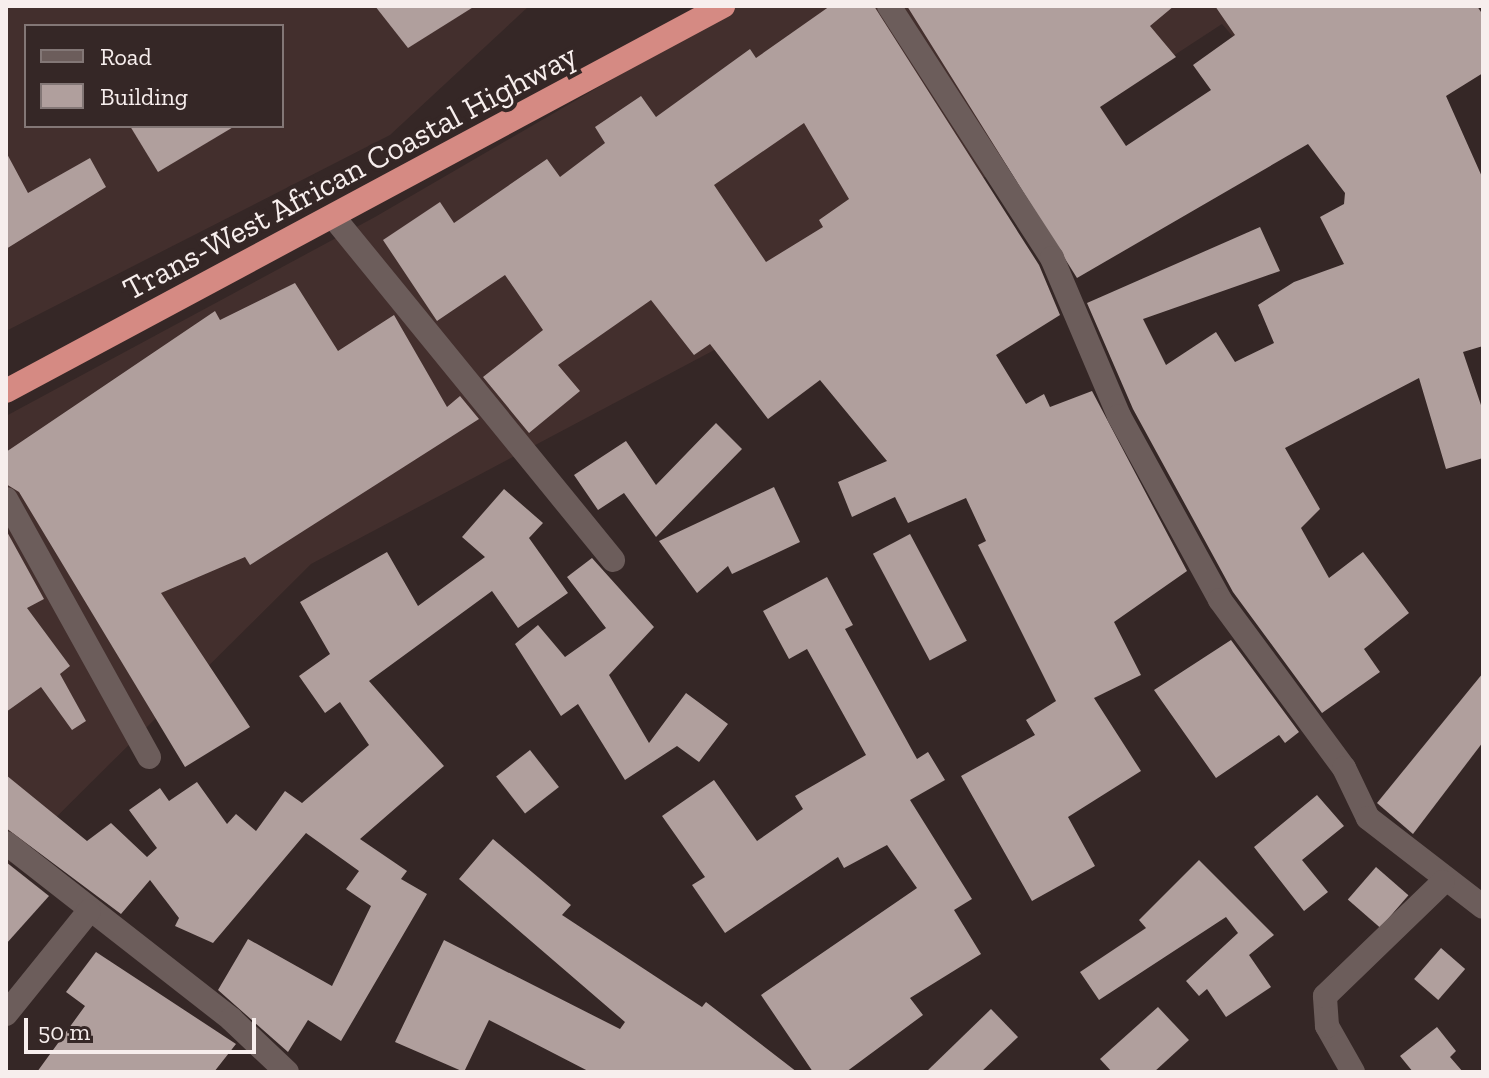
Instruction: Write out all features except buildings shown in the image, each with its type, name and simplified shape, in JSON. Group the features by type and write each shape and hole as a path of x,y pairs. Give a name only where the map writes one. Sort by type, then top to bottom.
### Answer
{"highway":[{"name":"Trans-West African Coastal Highway","path":"6,391 335,219 723,6"}],"street":[{"path":"889,6 1052,258 1119,416 1220,600 1344,768 1368,818 1443,882 1483,907"},
{"path":"335,219 613,560"},
{"path":"6,499 149,757"},
{"path":"6,843 89,911 231,1019 287,1072"},
{"path":"1353,1072 1327,1026 1325,996 1443,882"},
{"path":"6,1014 89,911"}],"shaded area":[{"path":"6,6 529,6 390,135 6,331"},
{"path":"738,6 1450,6 1262,70 1222,24 997,171 921,208 752,330 311,564 6,867 6,416 375,217"}]}
